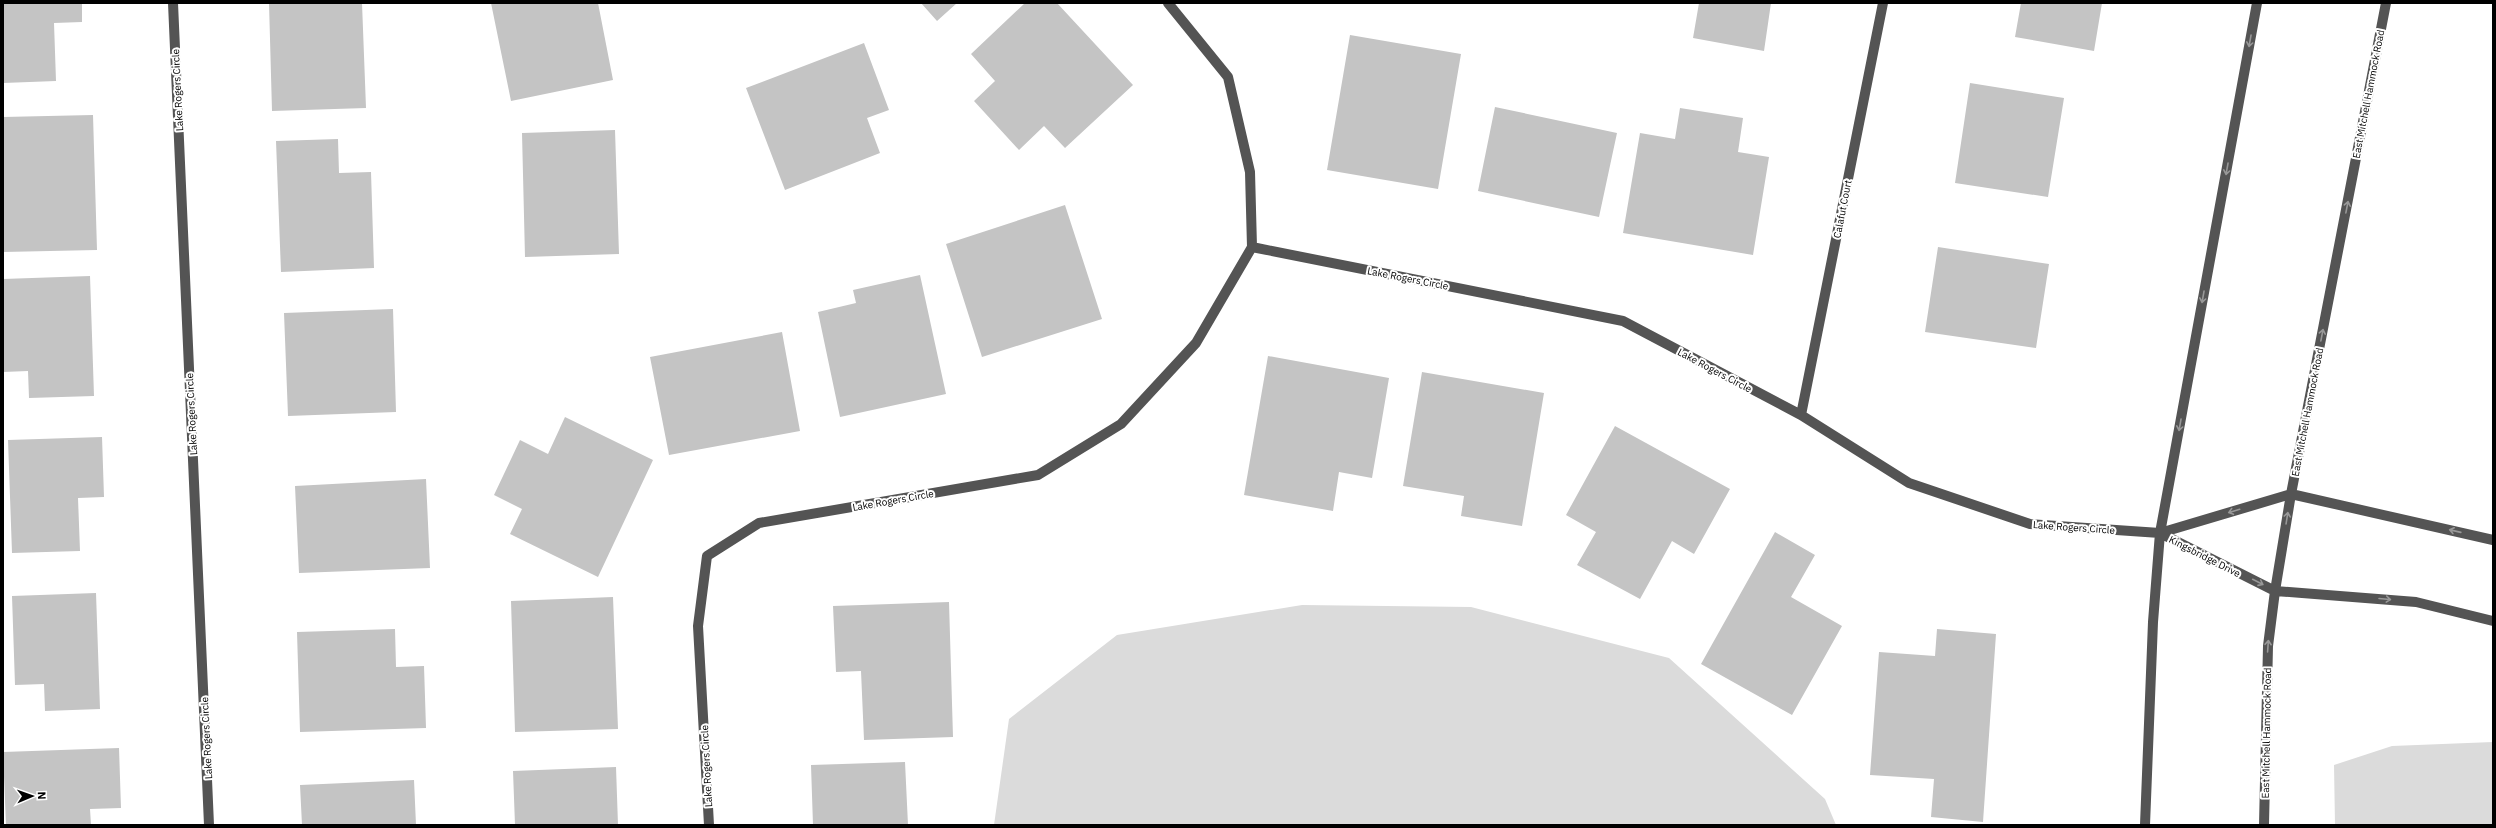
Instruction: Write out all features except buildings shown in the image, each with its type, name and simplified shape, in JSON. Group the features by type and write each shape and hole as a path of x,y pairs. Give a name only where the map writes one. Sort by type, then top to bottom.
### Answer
{"street":[{"name":"Lake Rogers Circle","path":"173,3 210,825"},
{"path":"1168,3 1228,77 1250,172 1252,246"},
{"name":"Calafut Court","path":"1801,415 1883,3"},
{"path":"2145,825 2153,622 2160,533 2257,3"},
{"name":"East Mitchell Hammock Road","path":"2264,825 2268,646 2275,591 2291,494 2386,3"},
{"name":"Lake Rogers Circle","path":"709,825 698,626 707,556 759,523 1038,475 1121,424 1196,343 1252,246 1623,321 1801,415 1909,483 2030,524 2160,533"},
{"name":"Kingsbridge Drive","path":"2160,533 2291,494 2493,540"},
{"name":"Kingsbridge Drive","path":"2160,533 2275,591 2416,602 2493,621"}],"shaded area":[{"path":"1302,605 1471,607 1669,658 1825,799 1836,825 994,825 1009,719 1117,635"},
{"path":"2493,742 2493,825 2335,825 2334,765 2392,746"}]}
